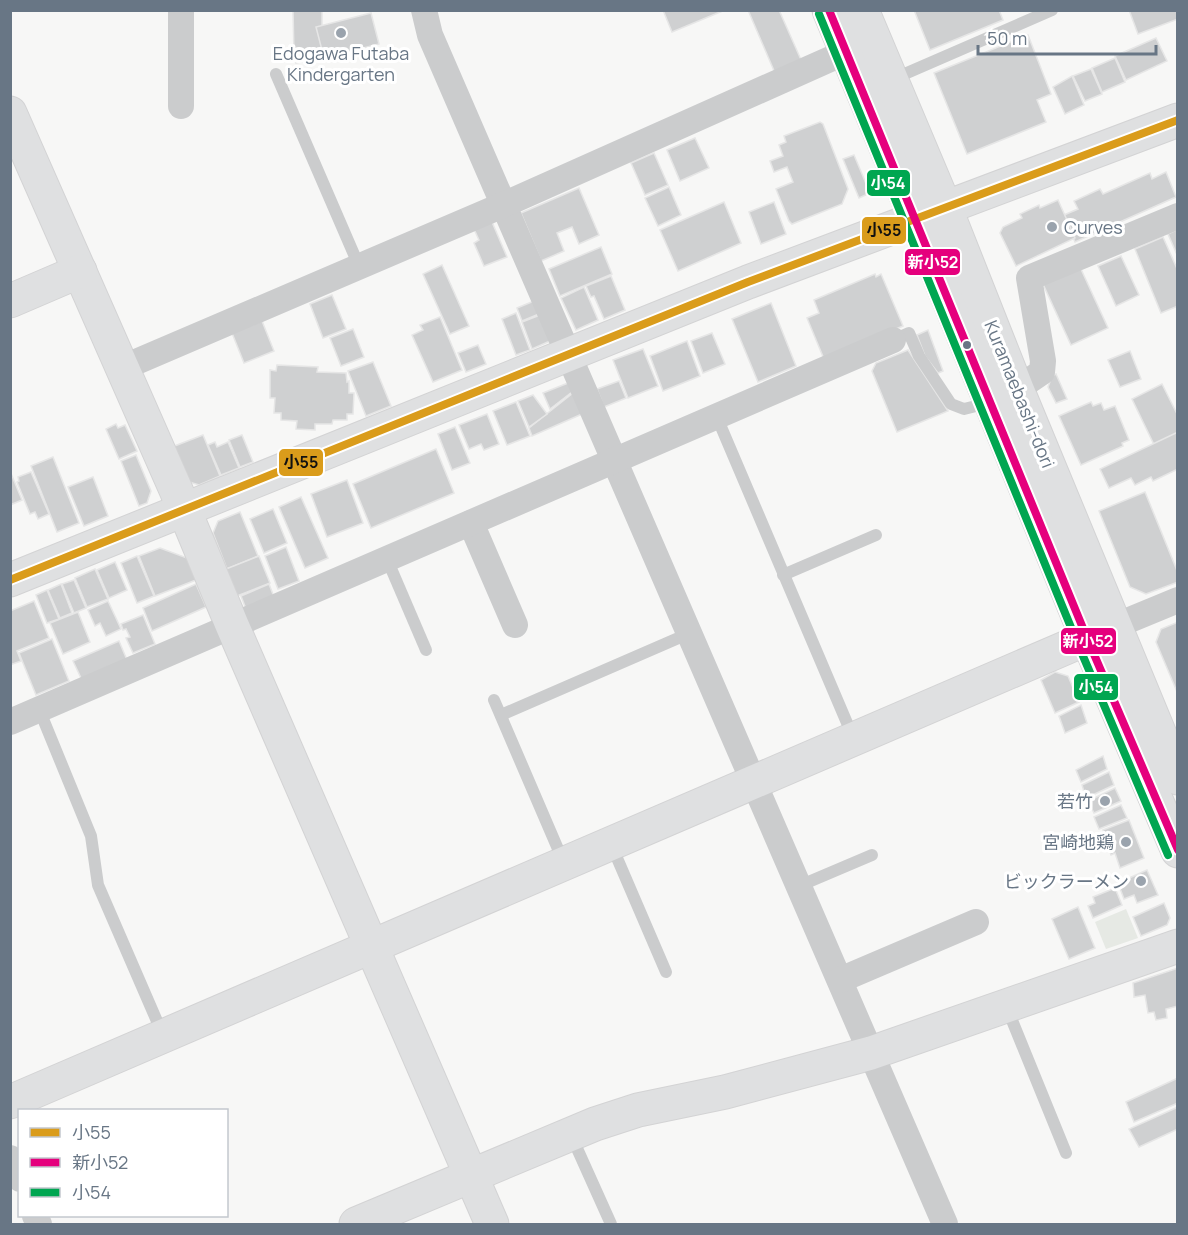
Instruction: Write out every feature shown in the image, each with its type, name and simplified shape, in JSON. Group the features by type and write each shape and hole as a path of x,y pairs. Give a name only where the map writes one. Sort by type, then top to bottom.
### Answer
{"street":[{"path":"181,10 181,106"},
{"path":"424,10 430,35 945,1224"},
{"name":"Kuramaebashi-dori","path":"829,10 846,52 930,212"},
{"name":"Kuramaebashi-dori","path":"862,10 892,80 930,212 1101,632 1178,851"},
{"path":"122,368 503,205 846,52"},
{"path":"11,115 492,1224"},
{"path":"10,580 748,282 1178,120"},
{"path":"1003,396 1042,372 1043,361 1029,278 1178,216"},
{"path":"10,301 80,271"},
{"path":"10,722 892,340"},
{"path":"471,523 516,624"},
{"path":"10,1102 1178,600"},
{"name":"Kuramaebashi-dori","path":"1101,632 1178,778"},
{"path":"840,980 976,922"},
{"path":"356,1224 570,1133 638,1110 725,1092 871,1053 1178,946"},
{"path":"10,1158 18,1175"}],"lane":[{"path":"892,80 1052,10"},
{"path":"276,74 359,266"},
{"path":"892,340 909,333 919,356 951,404 964,409 1003,396"},
{"path":"716,415 853,738"},
{"path":"783,576 876,535"},
{"path":"387,559 426,650"},
{"path":"501,715 690,633"},
{"path":"494,700 564,864"},
{"path":"39,710 91,836 98,885 164,1036"},
{"path":"611,843 666,972"},
{"path":"800,886 872,855"},
{"path":"1006,1006 1066,1153"},
{"path":"570,1133 611,1224"}],"shaded area":[{"path":"1126,909 1138,938 1106,949 1095,922"}],"building":[{"path":"293,10 322,10 322,57 296,63"},
{"path":"663,10 725,10 672,32"},
{"path":"748,10 779,10 802,62 775,73"},
{"path":"914,10 999,10 1003,20 930,50"},
{"path":"1129,10 1178,10 1178,19 1138,34"},
{"path":"371,13 379,44 324,58 316,27"},
{"path":"1028,35 1051,94 1037,100 1046,122 967,154 934,73"},
{"path":"1156,38 1167,61 1126,80 1115,56"},
{"path":"1115,58 1125,82 1102,92 1092,68"},
{"path":"1091,69 1102,94 1085,101 1073,76"},
{"path":"1072,76 1084,105 1065,114 1053,87"},
{"path":"820,122 823,124 848,189 842,204 792,224 776,189 793,182 787,167 774,172 770,161 783,156 779,145 786,142 784,136"},
{"path":"695,138 709,168 680,181 667,150"},
{"path":"654,153 668,185 645,195 631,163"},
{"path":"854,155 870,193 859,198 843,159"},
{"path":"1166,172 1176,197 1075,242 1064,215 1078,209 1074,201 1100,189 1103,194 1150,173 1152,179"},
{"path":"669,187 681,215 658,226 645,198"},
{"path":"579,188 599,235 579,244 572,227 557,233 564,251 541,261 521,213"},
{"path":"1058,200 1075,238 1016,266 1000,233 1003,227 1022,218 1020,214 1039,205 1040,208"},
{"path":"724,202 741,243 678,271 660,230"},
{"path":"774,202 786,234 761,244 749,212"},
{"path":"492,222 507,257 484,266 474,243 479,240 474,229"},
{"path":"1178,229 1178,257 1168,234"},
{"path":"1163,237 1178,271 1178,306 1161,313 1135,249"},
{"path":"601,247 612,274 560,296 549,269"},
{"path":"1121,256 1139,295 1116,306 1098,266"},
{"path":"442,265 469,326 450,334 423,274"},
{"path":"1080,267 1108,328 1071,345 1043,284"},
{"path":"875,274 876,277 881,274 903,326 824,359 807,318 819,313 814,300"},
{"path":"611,276 625,310 604,319 594,296 591,297 586,286"},
{"path":"584,287 598,320 576,330 561,298"},
{"path":"332,295 346,329 323,338 310,304"},
{"path":"534,301 539,314 522,321 517,308"},
{"path":"771,303 796,366 758,382 732,319"},
{"path":"516,313 530,350 516,355 502,319"},
{"path":"540,315 550,341 532,349 522,322"},
{"path":"440,317 462,370 433,382 412,335 423,330 420,325"},
{"path":"262,321 274,351 244,363 232,333"},
{"path":"353,329 364,357 341,366 330,338"},
{"path":"928,330 943,371 938,373 925,356 917,335"},
{"path":"712,333 725,364 703,373 691,341"},
{"path":"687,341 700,376 663,391 650,356"},
{"path":"478,345 486,364 466,372 458,353"},
{"path":"643,349 658,386 628,398 613,360"},
{"path":"908,350 948,411 897,432 872,371 876,363"},
{"path":"1130,351 1141,379 1120,387 1108,360"},
{"path":"373,362 391,406 366,416 348,371"},
{"path":"277,365 318,367 317,372 346,373 349,393 354,393 353,414 347,414 347,420 333,420 332,424 315,424 315,430 296,429 297,421 281,420 281,413 274,413 275,398 270,398 270,370 276,371"},
{"path":"1056,374 1067,399 1056,403 1048,387 1052,376"},
{"path":"619,381 626,398 604,407 597,389"},
{"path":"568,383 572,392 550,409 543,393"},
{"path":"1162,384 1178,416 1178,446 1159,455 1132,399"},
{"path":"573,393 582,414 532,436 529,428"},
{"path":"533,395 547,414 529,427 518,401"},
{"path":"516,402 530,436 507,445 493,411"},
{"path":"1091,402 1093,406 1101,403 1104,410 1115,406 1129,440 1122,443 1123,446 1081,465 1059,416"},
{"path":"487,414 499,444 484,450 481,444 469,449 459,425"},
{"path":"116,424 118,428 125,425 137,451 119,459 106,429"},
{"path":"455,427 470,463 452,470 438,434"},
{"path":"1178,432 1178,469 1153,481 1151,477 1135,485 1131,478 1109,488 1100,469"},
{"path":"203,435 220,476 199,485 186,481 172,447"},
{"path":"242,435 253,462 240,467 229,440"},
{"path":"215,442 217,447 228,442 239,468 221,475 208,445"},
{"path":"436,449 454,493 371,528 353,484"},
{"path":"136,455 151,491 147,503 139,506 121,461"},
{"path":"53,457 79,523 57,532 31,466"},
{"path":"10,471 22,500 10,505"},
{"path":"31,472 49,514 38,519 35,512 30,514 17,482 18,477"},
{"path":"93,477 108,516 84,526 68,487"},
{"path":"347,480 363,523 327,537 311,494"},
{"path":"1145,492 1178,573 1178,582 1146,594 1130,587 1099,511"},
{"path":"301,497 328,558 305,568 279,507"},
{"path":"273,509 287,543 264,553 250,519"},
{"path":"240,512 258,556 227,569 213,533 218,521"},
{"path":"286,547 299,581 278,589 265,556"},
{"path":"160,548 187,558 196,580 155,596 139,556"},
{"path":"137,556 154,596 137,603 121,563"},
{"path":"259,556 270,583 237,596 226,569"},
{"path":"115,562 127,590 109,598 97,570"},
{"path":"95,569 108,599 87,607 75,578"},
{"path":"74,580 86,608 74,613 62,584"},
{"path":"61,584 72,613 60,618 48,590"},
{"path":"196,584 206,607 152,631 143,608"},
{"path":"269,584 274,597 246,609 241,596"},
{"path":"47,590 59,619 47,623 36,595"},
{"path":"34,601 49,638 17,651 21,661 10,665 10,611"},
{"path":"108,601 121,629 106,636 100,623 95,626 88,610"},
{"path":"78,612 90,642 63,654 50,623"},
{"path":"143,615 155,644 133,653 126,638 130,637 121,624"},
{"path":"1178,622 1178,694 1156,642 1161,629"},
{"path":"52,639 69,681 36,695 19,653"},
{"path":"119,641 127,660 82,680 73,661"},
{"path":"1055,672 1068,676 1079,702 1055,713 1041,680"},
{"path":"1081,705 1087,723 1065,733 1059,716"},
{"path":"1103,756 1107,769 1081,782 1076,770"},
{"path":"1109,772 1114,785 1086,798 1082,785"},
{"path":"1115,788 1121,801 1094,813 1088,801"},
{"path":"1121,805 1127,818 1099,829 1094,817"},
{"path":"1129,820 1144,858 1120,868 1115,853 1111,855 1103,830"},
{"path":"1147,870 1158,895 1137,903 1134,895 1124,899 1118,883"},
{"path":"1115,888 1122,905 1093,918 1088,906 1095,903 1093,897"},
{"path":"1164,903 1170,918 1167,925 1141,936 1133,917"},
{"path":"1078,907 1095,948 1069,959 1052,919"},
{"path":"1178,968 1178,1006 1166,1009 1167,1018 1156,1020 1154,1012 1148,1013 1145,995 1134,997 1133,983"},
{"path":"1178,1078 1178,1103 1134,1122 1126,1102"},
{"path":"1178,1107 1178,1129 1139,1147 1129,1129"}],"transit line":[{"name":"新小52","path":"829,10 1087,638 1178,850"},
{"name":"小54","path":"819,14 1077,642 1168,855"},
{"name":"小55","path":"10,580 748,282 1178,120"}],"place":[{"name":"Edogawa Futaba Kindergarten","path":"341,33"},
{"name":"Curves","path":"1052,227"},
{"name":"若竹","path":"1105,801"},
{"name":"宮崎地鶏","path":"1126,842"},
{"name":"ビックラーメン","path":"1141,881"}]}
